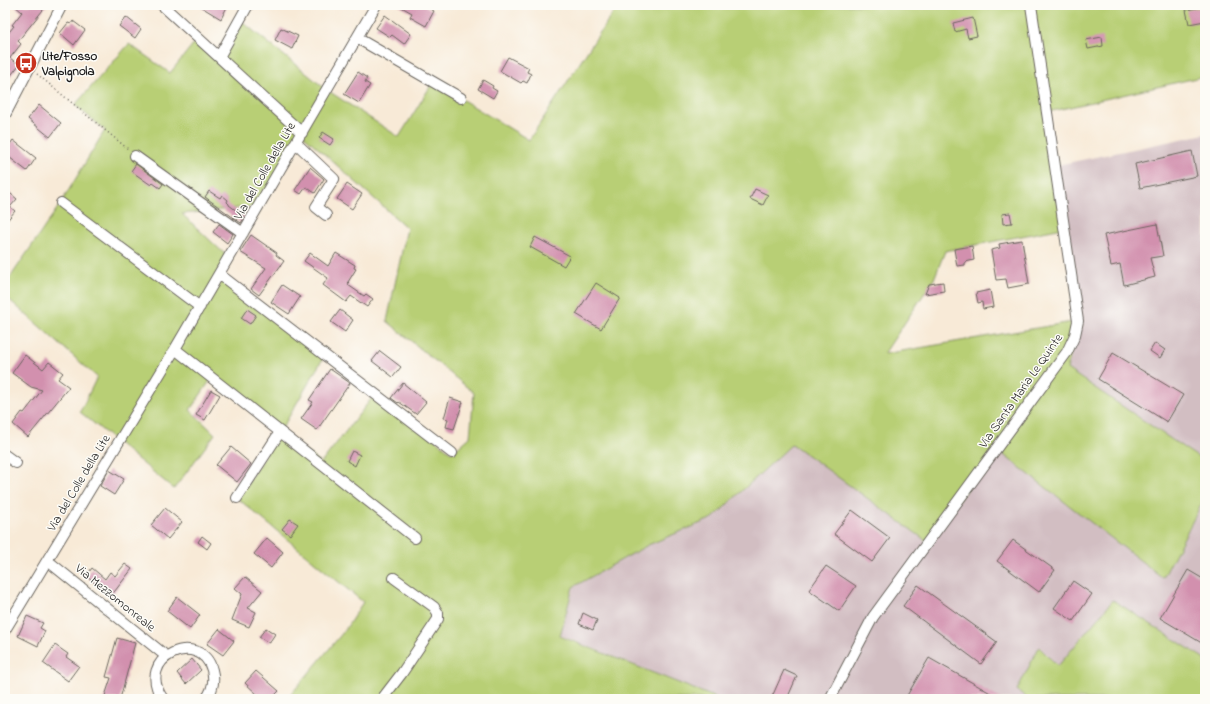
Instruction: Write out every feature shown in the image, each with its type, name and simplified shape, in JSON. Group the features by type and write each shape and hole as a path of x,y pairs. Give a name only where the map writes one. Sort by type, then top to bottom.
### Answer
{"street":[{"path":"5,115 62,5"},
{"path":"162,5 302,134"},
{"path":"219,57 248,5"},
{"name":"Via del Colle della Lite","path":"5,630 8,616 48,561 200,307 376,5"},
{"name":"Via Santa Maria Le Quinte","path":"830,699 873,617 1067,352 1075,335 1078,321 1031,5"},
{"path":"357,38 461,98"},
{"path":"296,143 334,179 316,207 326,215"},
{"path":"132,153 243,233"},
{"path":"61,203 200,307"},
{"path":"219,274 452,453"},
{"path":"175,349 415,538"},
{"path":"237,498 280,432"},
{"path":"5,455 16,464"},
{"name":"Via Mezzomonreale","path":"48,561 166,656"},
{"path":"382,699 402,673 438,619 438,613 434,607 394,578"},
{"path":"163,699 157,690 155,681 156,672 160,663 166,656 174,651 183,650 192,650 200,654 207,660 211,667 214,676 213,685 206,699"}],"path":[{"path":"29,68 132,153"}],"shaded area":[{"path":"1205,134 1205,462 1067,369 1078,324 1053,166"},
{"path":"792,444 928,542 996,449 1163,578 1205,497 1205,659 1113,600 1058,666 1040,647 1017,690 1028,699 719,699 560,635 574,587 648,545 713,518"}],"green space":[{"path":"618,5 1205,5 1205,76 1044,113 1063,228 945,251 934,279 884,354 1078,321 1067,369 1205,462 1205,497 1163,578 996,449 928,542 792,444 713,518 648,545 573,587 560,636 719,699 287,699 345,630 363,602 237,498 280,432 212,378 190,410 215,434 174,489 80,412 97,377 5,296 5,285 61,203 105,130 75,105 129,44 170,73 198,38 218,57 240,20 327,90 399,137 433,82 529,140","holes":["302,134 407,228 387,321 474,393 470,437 452,453 375,394 321,463 280,432 325,355 219,274 229,258 182,214 259,206"]},
{"path":"1113,600 1205,659 1205,699 1028,699 1017,690 1039,647 1058,666"}],"building":[{"path":"14,5 47,5 18,41 21,44 10,58 19,65 5,83 5,37 14,26 12,25 22,12"},
{"path":"198,5 228,5 221,19"},
{"path":"398,5 424,5 434,11 426,26 410,17 412,13"},
{"path":"1202,7 1205,21 1189,24 1186,10"},
{"path":"385,15 411,34 404,44 392,35 390,37 376,28"},
{"path":"126,17 141,29 135,38 119,26"},
{"path":"973,18 977,36 968,38 966,29 955,32 953,23"},
{"path":"73,21 85,30 74,45 60,33 68,23 71,24"},
{"path":"281,28 298,36 292,49 275,40"},
{"path":"1102,37 1103,46 1088,49 1086,40"},
{"path":"508,57 529,68 527,72 531,74 527,83 523,81 521,83 500,71"},
{"path":"358,72 367,78 365,82 370,85 359,103 344,94"},
{"path":"483,80 493,86 492,88 497,91 493,98 478,89"},
{"path":"39,105 61,123 50,137 28,119"},
{"path":"323,132 334,139 330,145 319,138"},
{"path":"13,140 36,158 27,171 5,154 5,151"},
{"path":"1192,151 1197,176 1140,188 1135,164"},
{"path":"136,164 163,184 160,188 153,183 151,185 131,171"},
{"path":"310,167 324,179 315,193 306,187 301,194 295,190"},
{"path":"347,184 362,194 352,209 337,199"},
{"path":"5,189 17,199 10,207 15,211 5,223"},
{"path":"755,189 768,195 763,205 750,199"},
{"path":"209,191 220,198 222,195 228,200 227,202 229,205 245,217 241,223 205,197"},
{"path":"1010,213 1012,223 1003,224 1002,214"},
{"path":"219,224 233,234 227,243 213,232"},
{"path":"1157,224 1163,256 1150,258 1155,277 1124,285 1120,264 1111,266 1104,235"},
{"path":"251,235 277,253 276,255 284,261 259,295 251,289 266,268 240,252"},
{"path":"535,237 570,256 564,266 530,247"},
{"path":"1022,240 1029,284 1008,288 1006,279 996,280 991,250 1000,248 999,244"},
{"path":"972,246 974,260 965,262 965,265 957,266 954,249"},
{"path":"310,253 328,266 336,253 355,265 354,268 356,269 348,282 348,285 364,296 366,294 373,299 367,307 351,296 346,302 323,285 328,278 304,261"},
{"path":"943,282 944,291 925,294 929,284"},
{"path":"596,283 620,298 601,329 576,314"},
{"path":"282,285 300,297 289,314 271,302"},
{"path":"990,290 993,307 983,309 982,302 978,303 976,293"},
{"path":"247,309 256,315 250,324 241,318"},
{"path":"340,310 353,320 345,332 331,322"},
{"path":"1155,343 1165,350 1160,358 1150,351"},
{"path":"380,351 401,367 393,377 372,361"},
{"path":"1113,353 1183,395 1167,422 1098,379"},
{"path":"25,355 43,369 49,362 63,373 58,379 69,387 28,437 13,424 22,412 24,413 42,390 31,387 12,373"},
{"path":"330,369 350,383 317,430 301,419 313,402 309,400"},
{"path":"403,383 426,402 416,414 391,398"},
{"path":"211,390 220,395 205,420 196,415"},
{"path":"450,398 463,402 454,429 446,427 448,419 444,418"},
{"path":"231,447 251,464 237,482 216,465"},
{"path":"352,451 360,455 355,466 347,461"},
{"path":"109,470 124,479 114,495 100,486"},
{"path":"165,508 182,522 168,539 151,525"},
{"path":"852,510 890,538 872,562 834,534"},
{"path":"290,519 298,524 290,535 282,529"},
{"path":"202,536 211,543 207,549 198,542"},
{"path":"267,538 283,552 271,568 254,554"},
{"path":"1013,540 1055,570 1039,592 997,561"},
{"path":"125,564 132,569 111,596 86,576 92,568 105,579 110,572 115,576"},
{"path":"826,566 856,586 839,611 809,590"},
{"path":"1188,570 1205,580 1205,645 1160,618"},
{"path":"245,577 262,591 248,608 256,612 249,627 232,620 242,594 235,588"},
{"path":"1073,581 1092,594 1073,621 1054,608"},
{"path":"918,585 997,642 981,664 903,606"},
{"path":"177,597 200,615 190,629 167,611"},
{"path":"583,613 597,620 593,630 579,624"},
{"path":"27,616 43,623 40,628 45,631 38,646 18,636"},
{"path":"266,628 275,634 269,643 259,637"},
{"path":"219,629 234,641 223,655 207,644"},
{"path":"117,638 135,643 120,699 104,699 111,678 106,677"},
{"path":"55,645 68,654 66,657 79,666 68,681 43,663"},
{"path":"929,658 1001,699 905,699"},
{"path":"192,659 201,670 186,684 177,673"},
{"path":"784,670 797,676 787,699 771,699"},
{"path":"256,671 279,691 271,699 255,699 258,695 245,683"}],"place":[{"name":"Lite/Fosso Valpignola","path":"26,63"}]}
